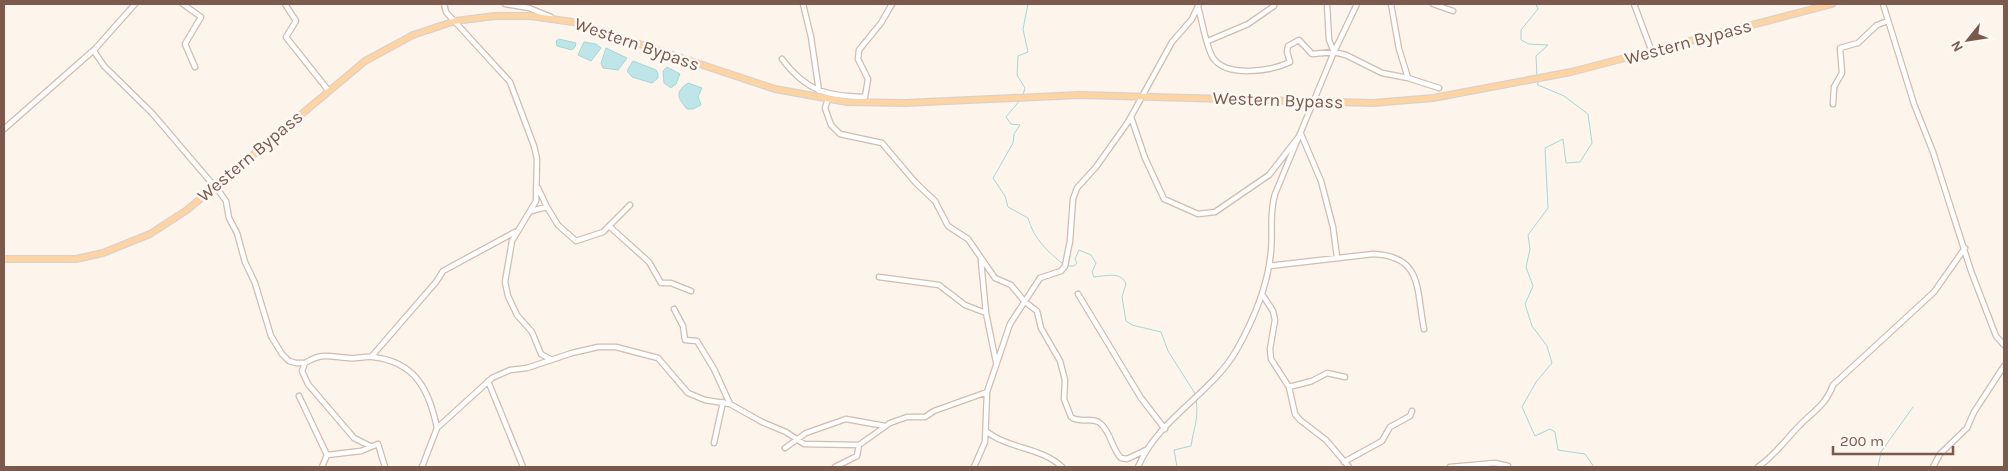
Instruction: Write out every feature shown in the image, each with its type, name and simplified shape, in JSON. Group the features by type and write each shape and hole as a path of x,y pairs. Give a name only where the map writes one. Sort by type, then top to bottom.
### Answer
{"main road":[{"name":"Western Bypass","path":"4,259 76,259 103,253 150,234 169,222 214,187 328,90 378,53 413,35 454,21 495,16 551,17 604,30 723,73 775,89 828,99 904,103 1028,97 1144,95 1373,103 1433,98 1544,77 1652,52 1832,4"}],"street":[{"path":"4,129 91,52 135,4"},
{"path":"183,4 201,17 185,44 195,67"},
{"path":"285,4 296,21 286,37 328,90"},
{"path":"444,4 446,12 510,82 534,146 537,187 536,201 517,232 508,257 506,289 516,315 534,336 541,354 539,362 534,366"},
{"path":"504,4 529,8 551,17"},
{"path":"803,4 811,37 819,91"},
{"path":"782,59 809,87 819,91 866,96 868,79 858,59 859,50 881,24 892,4"},
{"path":"1327,4 1329,40 1334,52"},
{"path":"1138,467 1146,450 1229,361 1245,333 1262,294 1269,266 1272,205 1334,52 1357,4"},
{"path":"1391,4 1408,78"},
{"path":"1433,4 1453,11"},
{"path":"1634,4 1652,52"},
{"path":"1883,4 1914,104 1933,152 1971,270 1996,336 2004,345"},
{"path":"1198,5 1214,58 1227,68 1244,70 1273,68 1290,62 1287,52 1288,46 1299,40 1312,54 1334,52 1346,55 1382,73 1408,78 1439,88"},
{"path":"974,467 983,450 986,431 987,392 1010,324 1040,278 1061,270 1065,266 1069,256 1075,193 1105,156 1131,117 1172,42 1192,19 1198,5"},
{"path":"1208,41 1248,24 1274,6"},
{"path":"1833,104 1834,87 1842,73 1841,47 1858,43 1877,25 1888,21"},
{"path":"91,52 94,51 108,70 152,113 226,201 229,218 237,233 245,262 255,283 258,300 274,342 289,361 296,363 304,362 325,354 352,358 372,356 404,365 417,378 429,402 437,428"},
{"path":"828,99 825,108 835,131 840,134 882,143 915,182 935,201 943,221 968,239 995,278 1011,285 1025,302 1037,311 1039,323 1060,361 1065,380 1064,398 1071,417 1078,422 1094,420 1101,424 1121,458 1127,459 1146,450"},
{"path":"1131,117 1164,199 1203,215 1221,208 1269,175 1300,134"},
{"path":"1300,134 1321,181 1333,227 1337,257"},
{"path":"537,187 558,225 576,241 594,235 609,226 615,217 630,205"},
{"path":"531,211 547,208"},
{"path":"609,226 649,262 661,284 671,283 691,291"},
{"path":"372,356 445,270 517,232"},
{"path":"1758,467 1773,456 1805,420 1828,398 1833,385 1934,292 1965,248"},
{"path":"1269,266 1337,257 1389,255 1399,258 1407,264 1415,277 1424,329"},
{"path":"980,258 986,313 996,363"},
{"path":"879,278 939,285 965,305 986,313"},
{"path":"1078,294 1140,398 1165,429"},
{"path":"1262,294 1273,311 1275,320 1270,348 1271,359 1289,387 1298,418 1326,440 1349,467"},
{"path":"674,309 683,326 686,340 697,341 714,368 730,404"},
{"path":"422,467 437,428 488,381 499,374 598,347 616,347 654,356 658,358 688,393 706,400 730,404 762,422 786,432 804,444 859,445 885,426 906,417 925,417 934,411 987,392"},
{"path":"541,354 552,359"},
{"path":"304,362 302,371 308,384 354,438 370,446"},
{"path":"1933,467 1940,454 1967,428 1974,412 2004,366"},
{"path":"1289,387 1327,373 1345,377"},
{"path":"488,381 523,467"},
{"path":"299,396 327,455 322,467"},
{"path":"714,443 723,402"},
{"path":"1344,462 1382,441 1390,426 1410,416 1412,411"},
{"path":"785,448 816,429 846,419 885,426"},
{"path":"986,431 1016,447 1046,456 1062,467"},
{"path":"327,455 361,451 378,444 385,467"},
{"path":"835,467 857,456 859,445"},
{"path":"1450,467 1495,463 1508,466"}],"water":[{"path":"559,39 576,43 575,47 572,50 557,46 556,41"},
{"path":"584,42 596,44 601,48 591,61 578,55"},
{"path":"606,48 627,58 618,70 603,68 601,63"},
{"path":"633,61 656,70 658,78 652,83 632,77 627,71"},
{"path":"667,67 680,74 676,84 671,88 664,83 663,71"},
{"path":"688,83 702,88 698,97 701,105 693,109 687,109 679,98 679,92"}],"waterway":[{"path":"1023,95 1025,88 1017,75 1018,56 1028,52 1023,29 1028,4"},
{"path":"1536,4 1538,9 1521,30 1521,40 1529,44 1548,45 1536,56 1537,77"},
{"path":"1537,81 1538,85 1564,96 1588,114 1592,143 1580,162 1566,163 1563,139 1545,148 1548,208 1528,235 1530,249 1526,267 1533,286 1525,304 1532,326 1547,346 1552,363 1536,382 1522,407 1535,436 1550,429 1555,432 1558,450 1585,454 1594,467"},
{"path":"1021,99 1006,117 1011,124 1020,125 1014,134 1013,143 993,178 1005,196 1008,207 1028,218 1041,244 1063,264"},
{"path":"1066,266 1074,266 1077,263 1075,259 1079,250 1091,255 1096,263 1092,272 1094,277 1113,275 1121,277 1126,284 1122,297 1126,321 1132,325 1161,332 1168,351 1196,395"},
{"path":"1177,467 1174,450 1191,446 1197,417 1196,399"},
{"path":"1878,467 1881,452 1913,407"}]}
